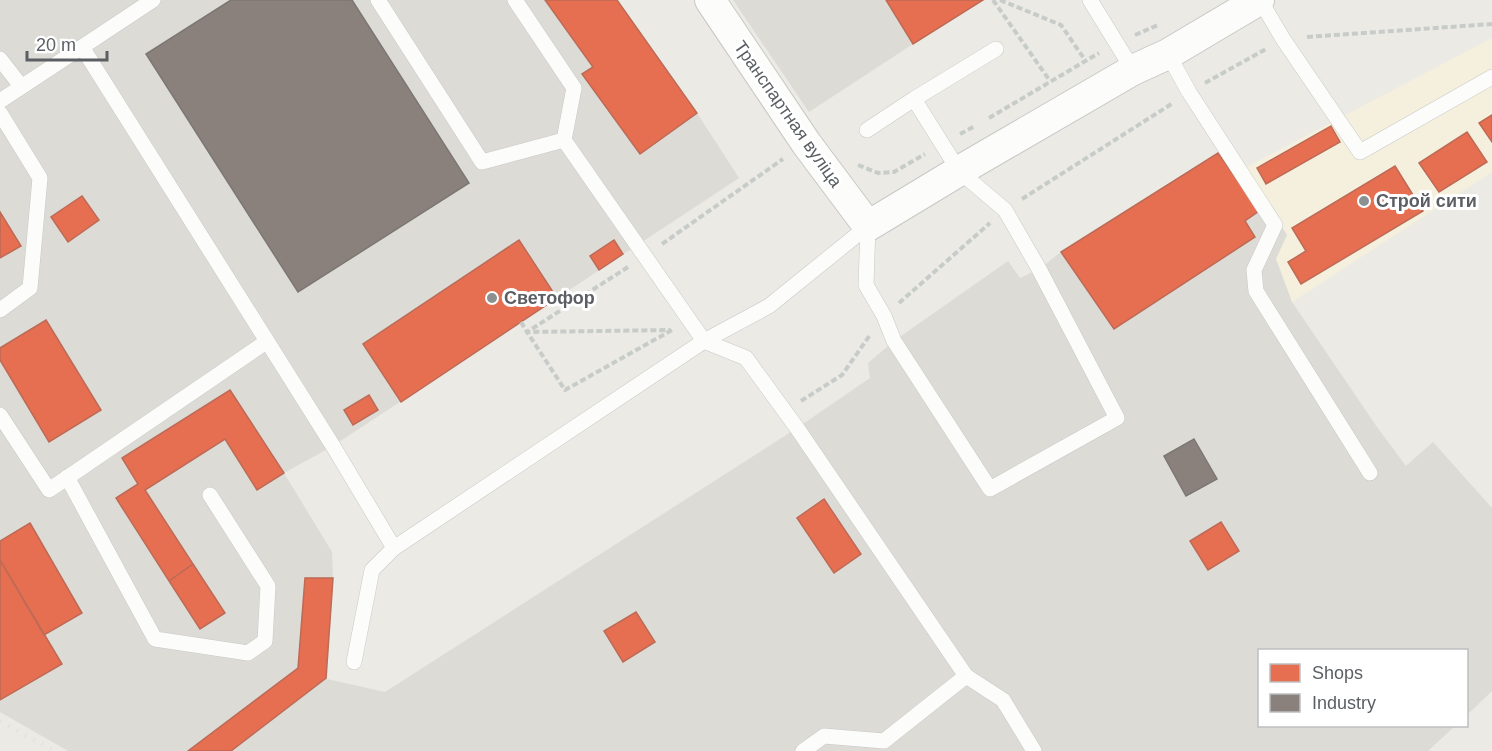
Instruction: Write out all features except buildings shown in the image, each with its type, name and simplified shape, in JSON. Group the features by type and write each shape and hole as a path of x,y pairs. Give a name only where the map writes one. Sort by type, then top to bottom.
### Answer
{"street":[{"name":"Транспартная вуліца","path":"710,0 806,143 868,226"},
{"path":"868,226 1133,70 1168,54 1259,0"}],"lane":[{"path":"0,101 153,0"},
{"path":"378,0 482,162 564,140"},
{"path":"515,0 574,88 564,140 704,341 746,358 785,411 966,676 1003,700 1034,751"},
{"path":"1090,0 1133,70"},
{"path":"1259,0 1360,153 1492,77"},
{"path":"82,47 333,446 394,548"},
{"path":"867,130 996,49"},
{"path":"1168,54 1189,92 1275,225 1254,270 1256,291 1370,473"},
{"path":"0,58 21,86"},
{"path":"868,226 866,285 884,316 894,341 990,489 1117,418 1039,269 1005,210 959,171 914,99"},
{"path":"0,113 40,178 30,288 0,310"},
{"path":"354,662 372,570 394,548 704,341 769,306 868,226"},
{"path":"0,415 49,490 266,342"},
{"path":"67,477 155,639 248,653 265,641 268,586 210,495"},
{"path":"803,751 824,736 884,741 966,676"}],"path":[{"path":"993,0 1050,81"},
{"path":"1000,0 1061,25 1085,60"},
{"path":"785,411 842,375 884,316 1005,210 1189,92 1283,39 1492,24"},
{"path":"527,332 627,267 634,276"},
{"path":"666,321 672,330"},
{"path":"521,322 565,390 672,330"},
{"path":"527,332 672,330"}],"shaded area":[{"path":"0,0 617,0 697,113 739,178 333,446 284,473 332,552 333,578 327,679 385,692 797,428 870,378 868,363 894,341 1008,261 1020,278 1039,269 1061,252 1231,145 1287,235 1276,259 1292,302 1377,427 1406,466 1433,442 1492,508 1492,691 1468,714 1468,649 1258,649 1258,727 1454,727 1428,751 68,751 0,712"},
{"path":"733,0 983,0 809,112"},
{"path":"1492,38 1492,172 1292,302 1245,168"}],"railway":[{"path":"0,721 54,751"}],"place":[{"name":"Строй сити","path":"1364,201"},
{"name":"Светофор","path":"492,298"}]}
